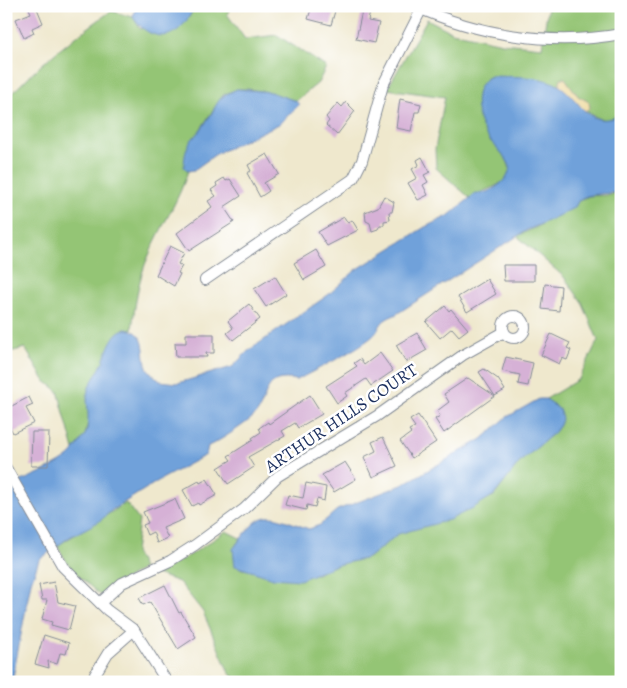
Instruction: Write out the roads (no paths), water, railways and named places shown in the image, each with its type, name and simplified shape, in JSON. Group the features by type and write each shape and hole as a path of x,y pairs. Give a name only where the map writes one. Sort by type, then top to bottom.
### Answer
{"street":[{"path":"205,280 353,179 362,161 383,85 418,8 447,21 502,35 547,39 604,37 621,34"},
{"name":"ARTHUR HILLS COURT","path":"100,603 122,583 170,561 195,545 244,509 278,476 376,416 463,355 504,332"},
{"path":"7,469 54,554 73,579 134,630 167,682"},
{"path":"95,682 94,676 108,653 134,630"}],"water":[{"path":"136,6 195,6 188,19 176,32 162,36 149,33 143,29 133,17"},
{"path":"491,76 547,80 563,88 591,116 599,119 609,119 621,114 621,191 583,197 575,207 527,230 385,320 373,336 357,347 297,380 286,379 272,383 257,413 234,431 208,446 206,455 158,481 112,510 100,521 68,538 39,560 31,582 12,682 6,682 6,488 61,462 73,452 82,440 88,423 88,391 115,335 125,329 131,330 140,337 144,346 147,367 160,381 178,383 232,367 248,351 328,295 356,270 425,227 448,216 476,193 487,192 498,186 506,177 510,167 503,155 484,132 477,105 479,88"},
{"path":"237,89 270,92 296,101 299,105 279,124 216,154 194,170 188,171 184,167 186,150 189,144 219,101 225,95"},
{"path":"539,399 546,399 560,410 562,419 560,425 555,432 520,462 494,495 473,508 449,520 398,534 368,558 336,565 300,580 273,578 235,566 233,549 258,520 272,517 309,529 320,525 337,510 402,485 439,464 482,439 507,417"}]}
